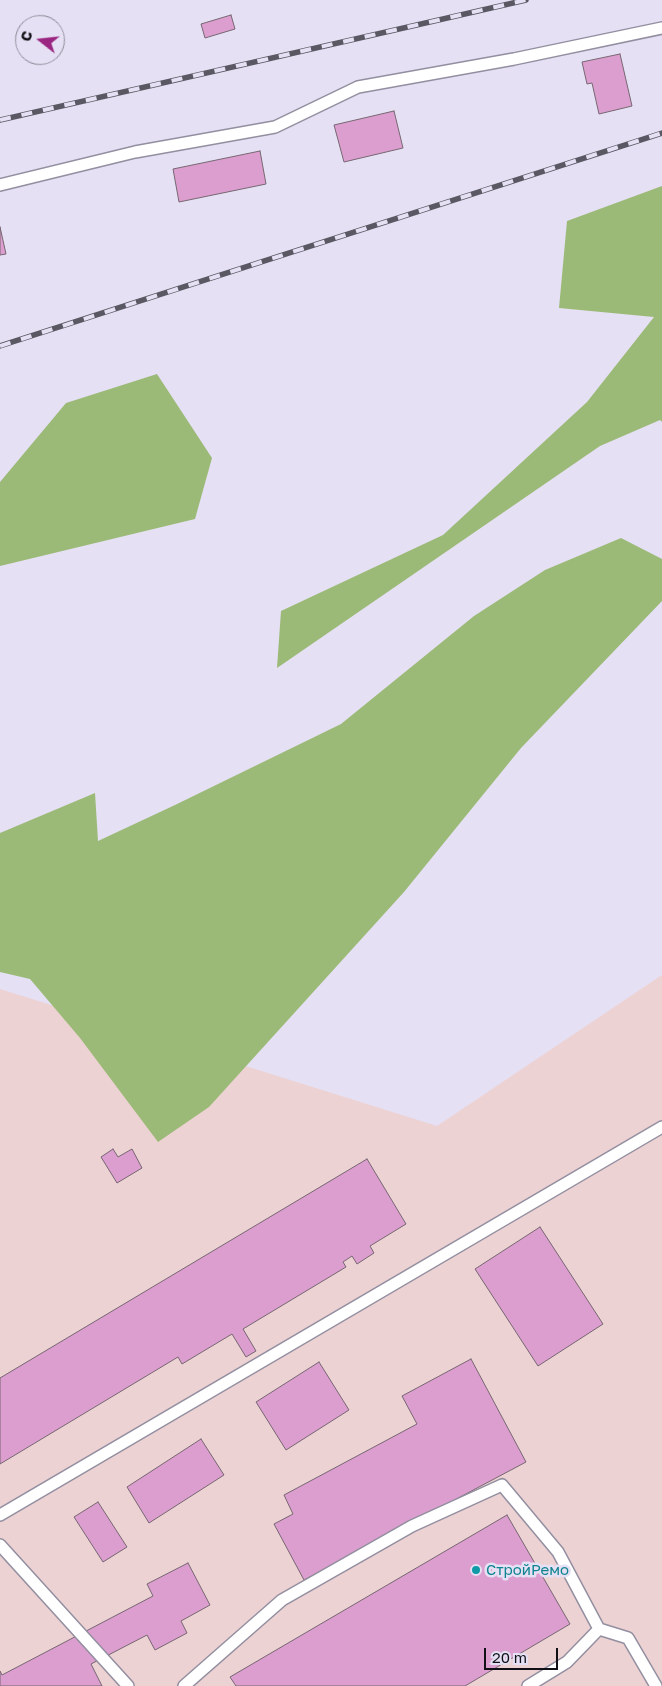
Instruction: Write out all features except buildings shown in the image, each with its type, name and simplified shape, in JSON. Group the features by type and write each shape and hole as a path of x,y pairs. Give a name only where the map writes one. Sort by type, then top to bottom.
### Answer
{"lane":[{"path":"0,185 134,152 274,127 358,87 514,59 662,28"},
{"path":"0,1515 662,1127"},
{"path":"184,1686 282,1600 412,1526 502,1485 558,1552 599,1629 628,1638 656,1686"},
{"path":"0,1545 128,1686"},
{"path":"528,1686 566,1662 599,1629"}],"shaded area":[{"path":"662,975 662,1686 0,1686 0,989 437,1126"}],"green space":[{"path":"662,186 662,422 660,420 600,446 277,668 281,611 443,535 587,402 654,317 559,308 567,221"},
{"path":"157,374 212,458 195,519 0,566 0,482 66,403"},
{"path":"621,538 662,559 662,601 521,748 404,892 209,1107 158,1142 80,1038 30,979 0,972 0,833 95,793 98,841 175,805 341,724 474,616 545,570"}],"railway":[{"path":"0,120 526,0"},
{"path":"0,346 662,133"}],"place":[{"name":"СтройРемо","path":"476,1570"}]}
